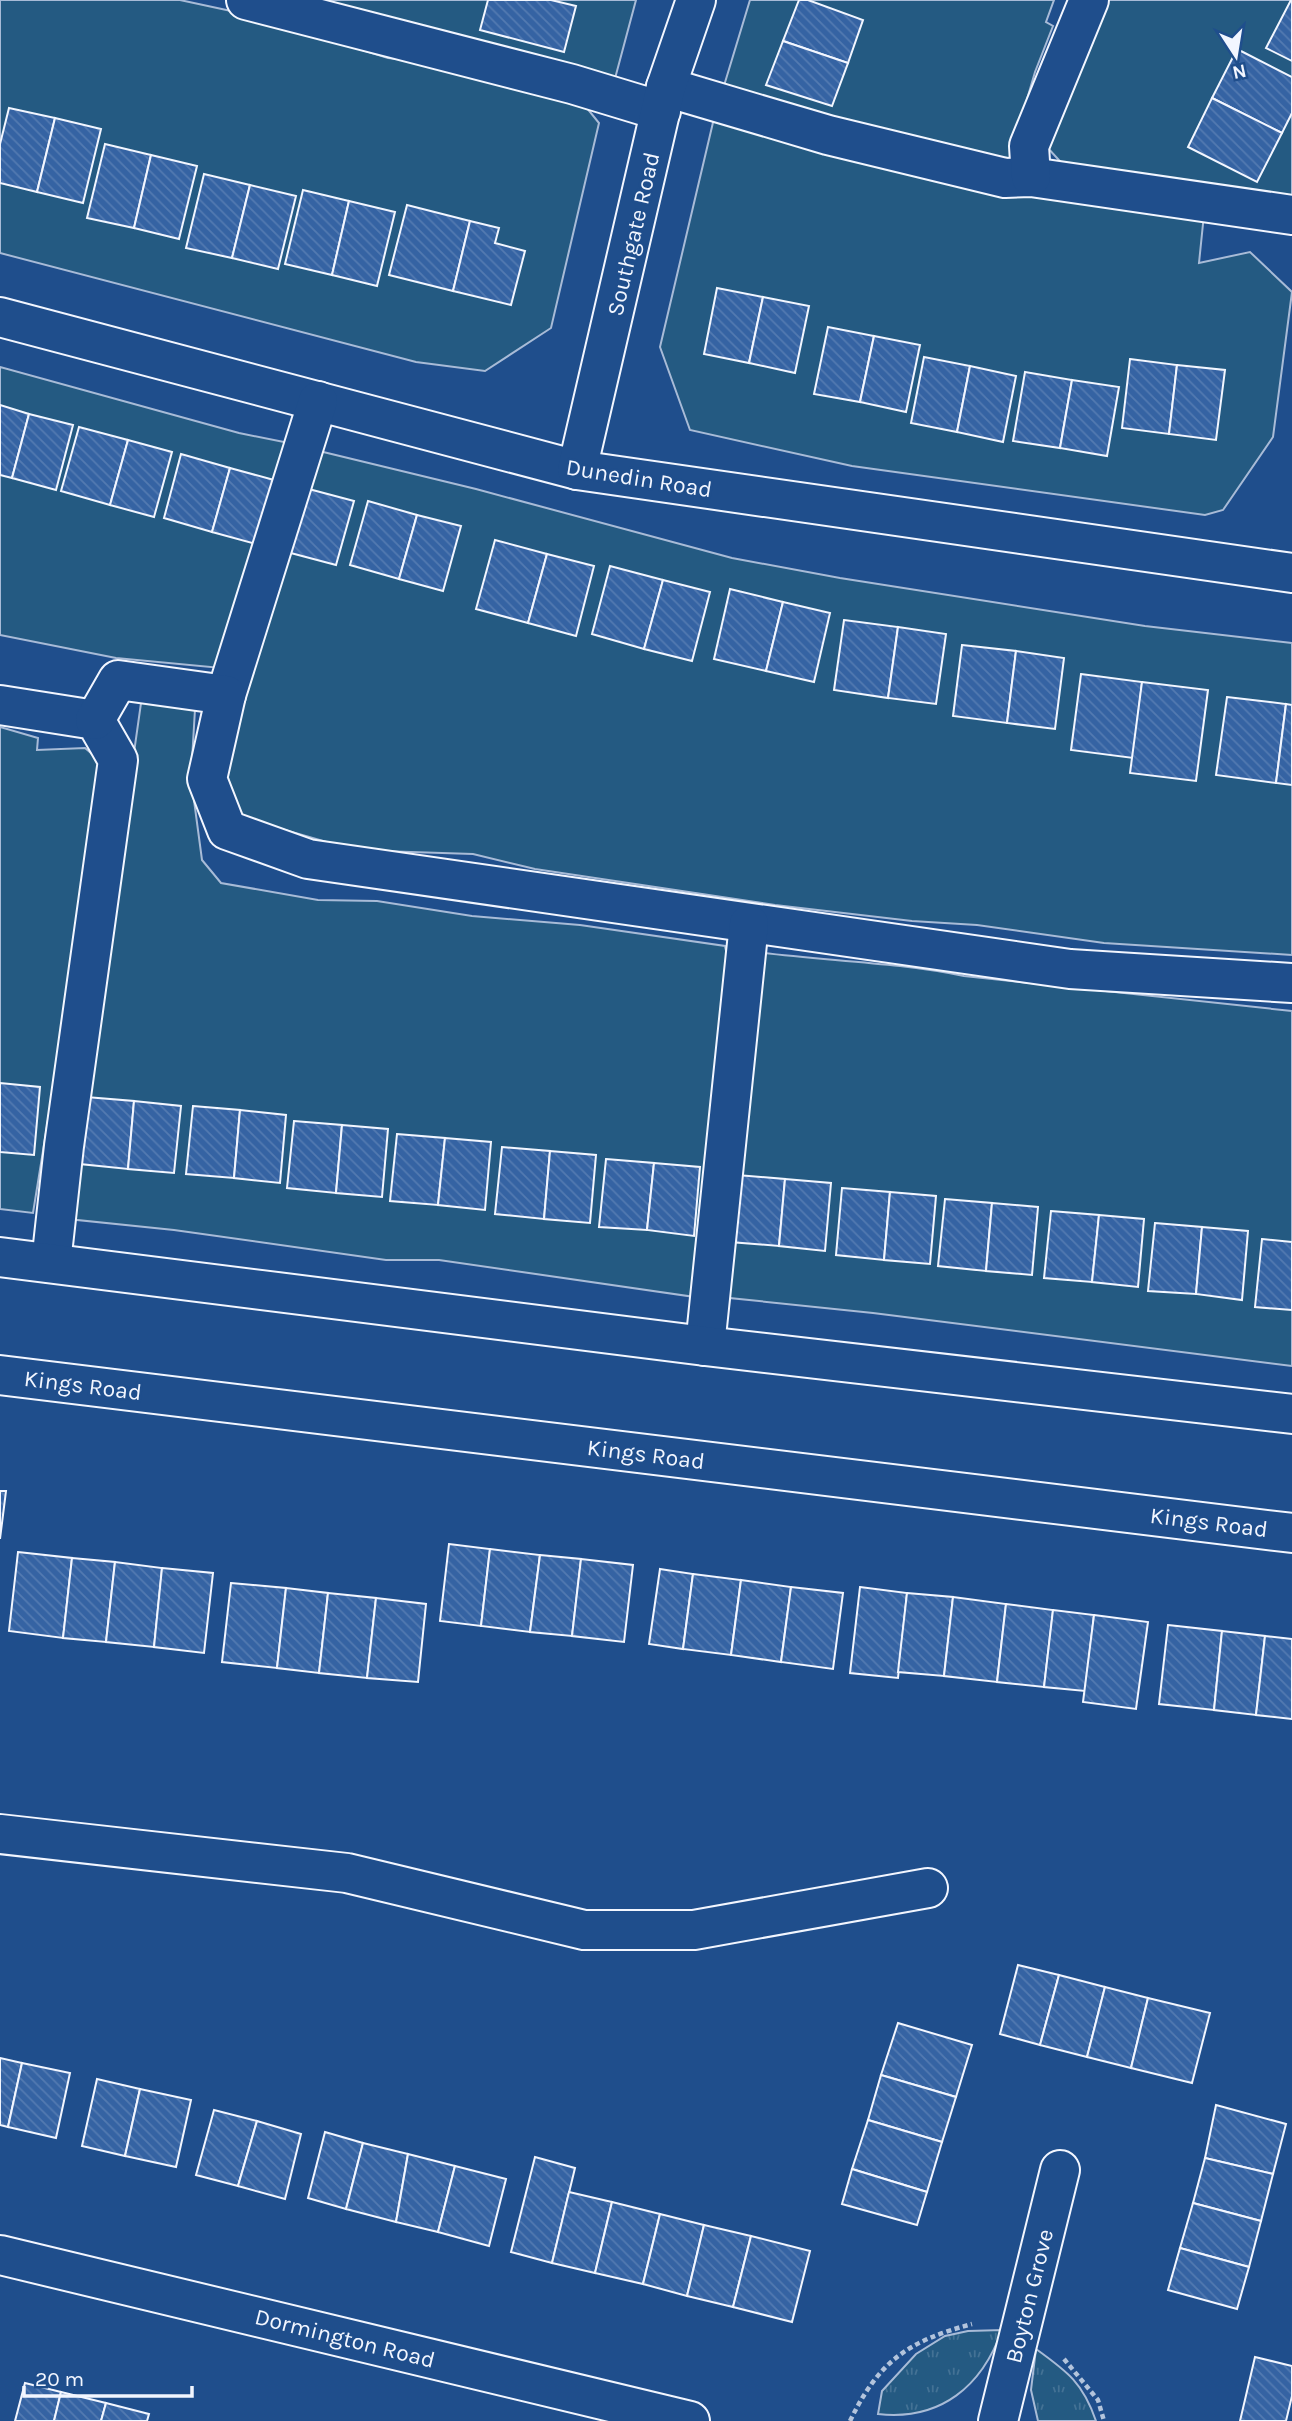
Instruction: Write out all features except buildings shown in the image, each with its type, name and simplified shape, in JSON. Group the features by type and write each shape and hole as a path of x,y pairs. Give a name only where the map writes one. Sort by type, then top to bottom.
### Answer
{"street":[{"name":"Southgate Road","path":"577,470 664,99 696,0"},
{"path":"1031,177 1029,146 1089,0"},
{"path":"261,2 572,84 664,99 1005,178 1031,177 1292,215"},
{"name":"Dunedin Road","path":"0,317 577,470 1290,565"},
{"path":"318,401 226,695 207,779 227,830 308,859 749,924 1070,969 1292,983"},
{"path":"95,720 118,680 226,695"},
{"path":"0,705 95,720"},
{"path":"51,1263 118,760 95,720"},
{"path":"705,1346 749,924"},
{"path":"0,1257 705,1346 1292,1414"},
{"name":"Kings Road","path":"0,1375 1292,1533"},
{"path":"0,1834 347,1873 584,1930 694,1930 928,1888"},
{"name":"Boyton Grove","path":"998,2421 1060,2170"},
{"name":"Dormington Road","path":"0,2255 686,2421"}],"green space":[{"path":"0,0 180,0 245,14 388,58 435,63 578,97 599,123 551,328 485,371 416,362 0,253"},
{"path":"303,0 636,0 613,86"},
{"path":"750,0 1054,0 1046,22 1053,26 1035,72 1008,164 723,89"},
{"path":"1107,0 1292,0 1292,200 1068,170 1046,146"},
{"path":"715,114 1204,214 1199,263 1250,252 1292,292 1273,437 1223,510 1205,515 852,466 690,430 660,347"},
{"path":"0,367 239,433 289,443 221,668 116,658 0,635"},
{"path":"315,450 476,489 732,558 840,578 1145,626 1292,643 1292,955 1104,943 977,925 912,921 775,905 535,869 473,854 380,851 330,843 233,815 221,784"},
{"path":"142,696 195,709 191,778 202,860 221,883 318,900 377,901 472,916 580,925 725,946 732,979 695,1297 439,1260 386,1260 174,1230 68,1219"},
{"path":"0,727 38,738 37,750 85,748 98,759 103,779 33,1213 0,1209"},
{"path":"756,952 1292,1011 1292,1366 873,1313 720,1297"},
{"path":"1002,2330 983,2368 956,2396 921,2412 878,2414 882,2391 916,2354 945,2336 968,2331"},
{"path":"1036,2349 1073,2379 1086,2397 1096,2421 1038,2421 1031,2390"}]}
